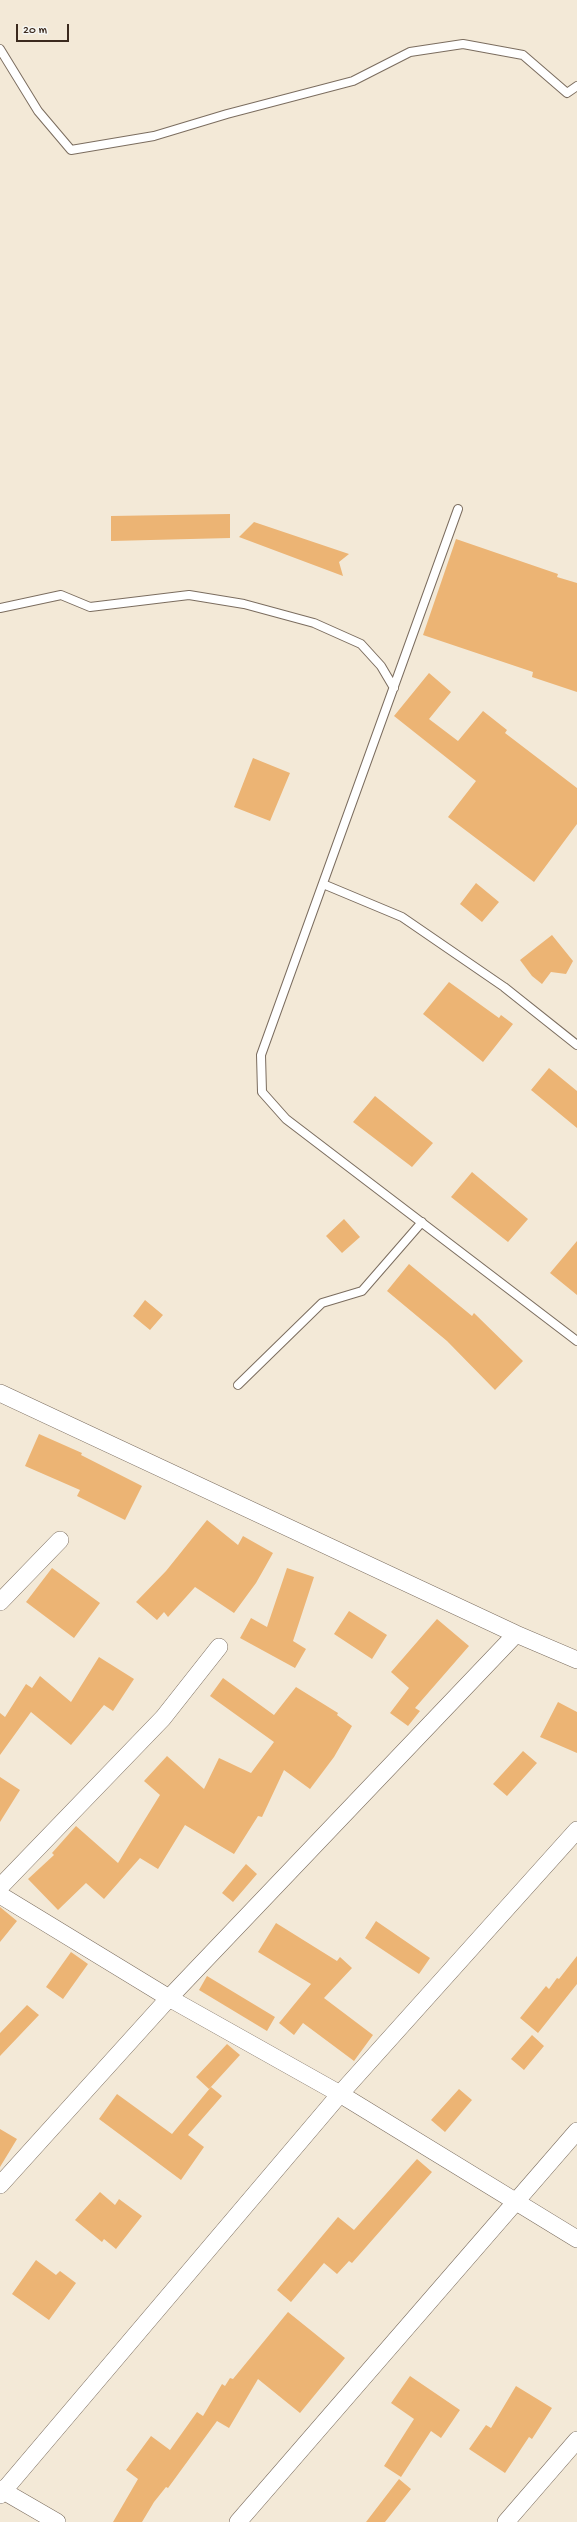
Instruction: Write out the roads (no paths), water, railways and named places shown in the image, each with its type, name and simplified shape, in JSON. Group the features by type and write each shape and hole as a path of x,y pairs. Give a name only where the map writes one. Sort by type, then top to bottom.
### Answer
{"street":[{"path":"0,1393 516,1634 577,1660"},
{"path":"0,1602 60,1540"},
{"path":"0,2185 169,1998 516,1634"},
{"path":"0,1887 162,1718 219,1647"},
{"path":"57,2522 1,2492 340,2094 577,1830"},
{"path":"0,1895 169,1998 340,2094 577,2239"},
{"path":"238,2522 577,2131"},
{"path":"506,2522 577,2440"}],"lane":[{"path":"0,49 38,111 71,150 154,136 227,114 353,81 410,52 463,44 523,55 567,93 577,86"},
{"path":"458,509 261,1056 262,1092 286,1119 577,1341"},
{"path":"0,608 60,595 90,607 189,595 244,604 314,622 361,644 382,666 394,688"},
{"path":"323,884 402,917 504,987 577,1045"},
{"path":"238,1385 322,1303 362,1291 422,1222"}]}
